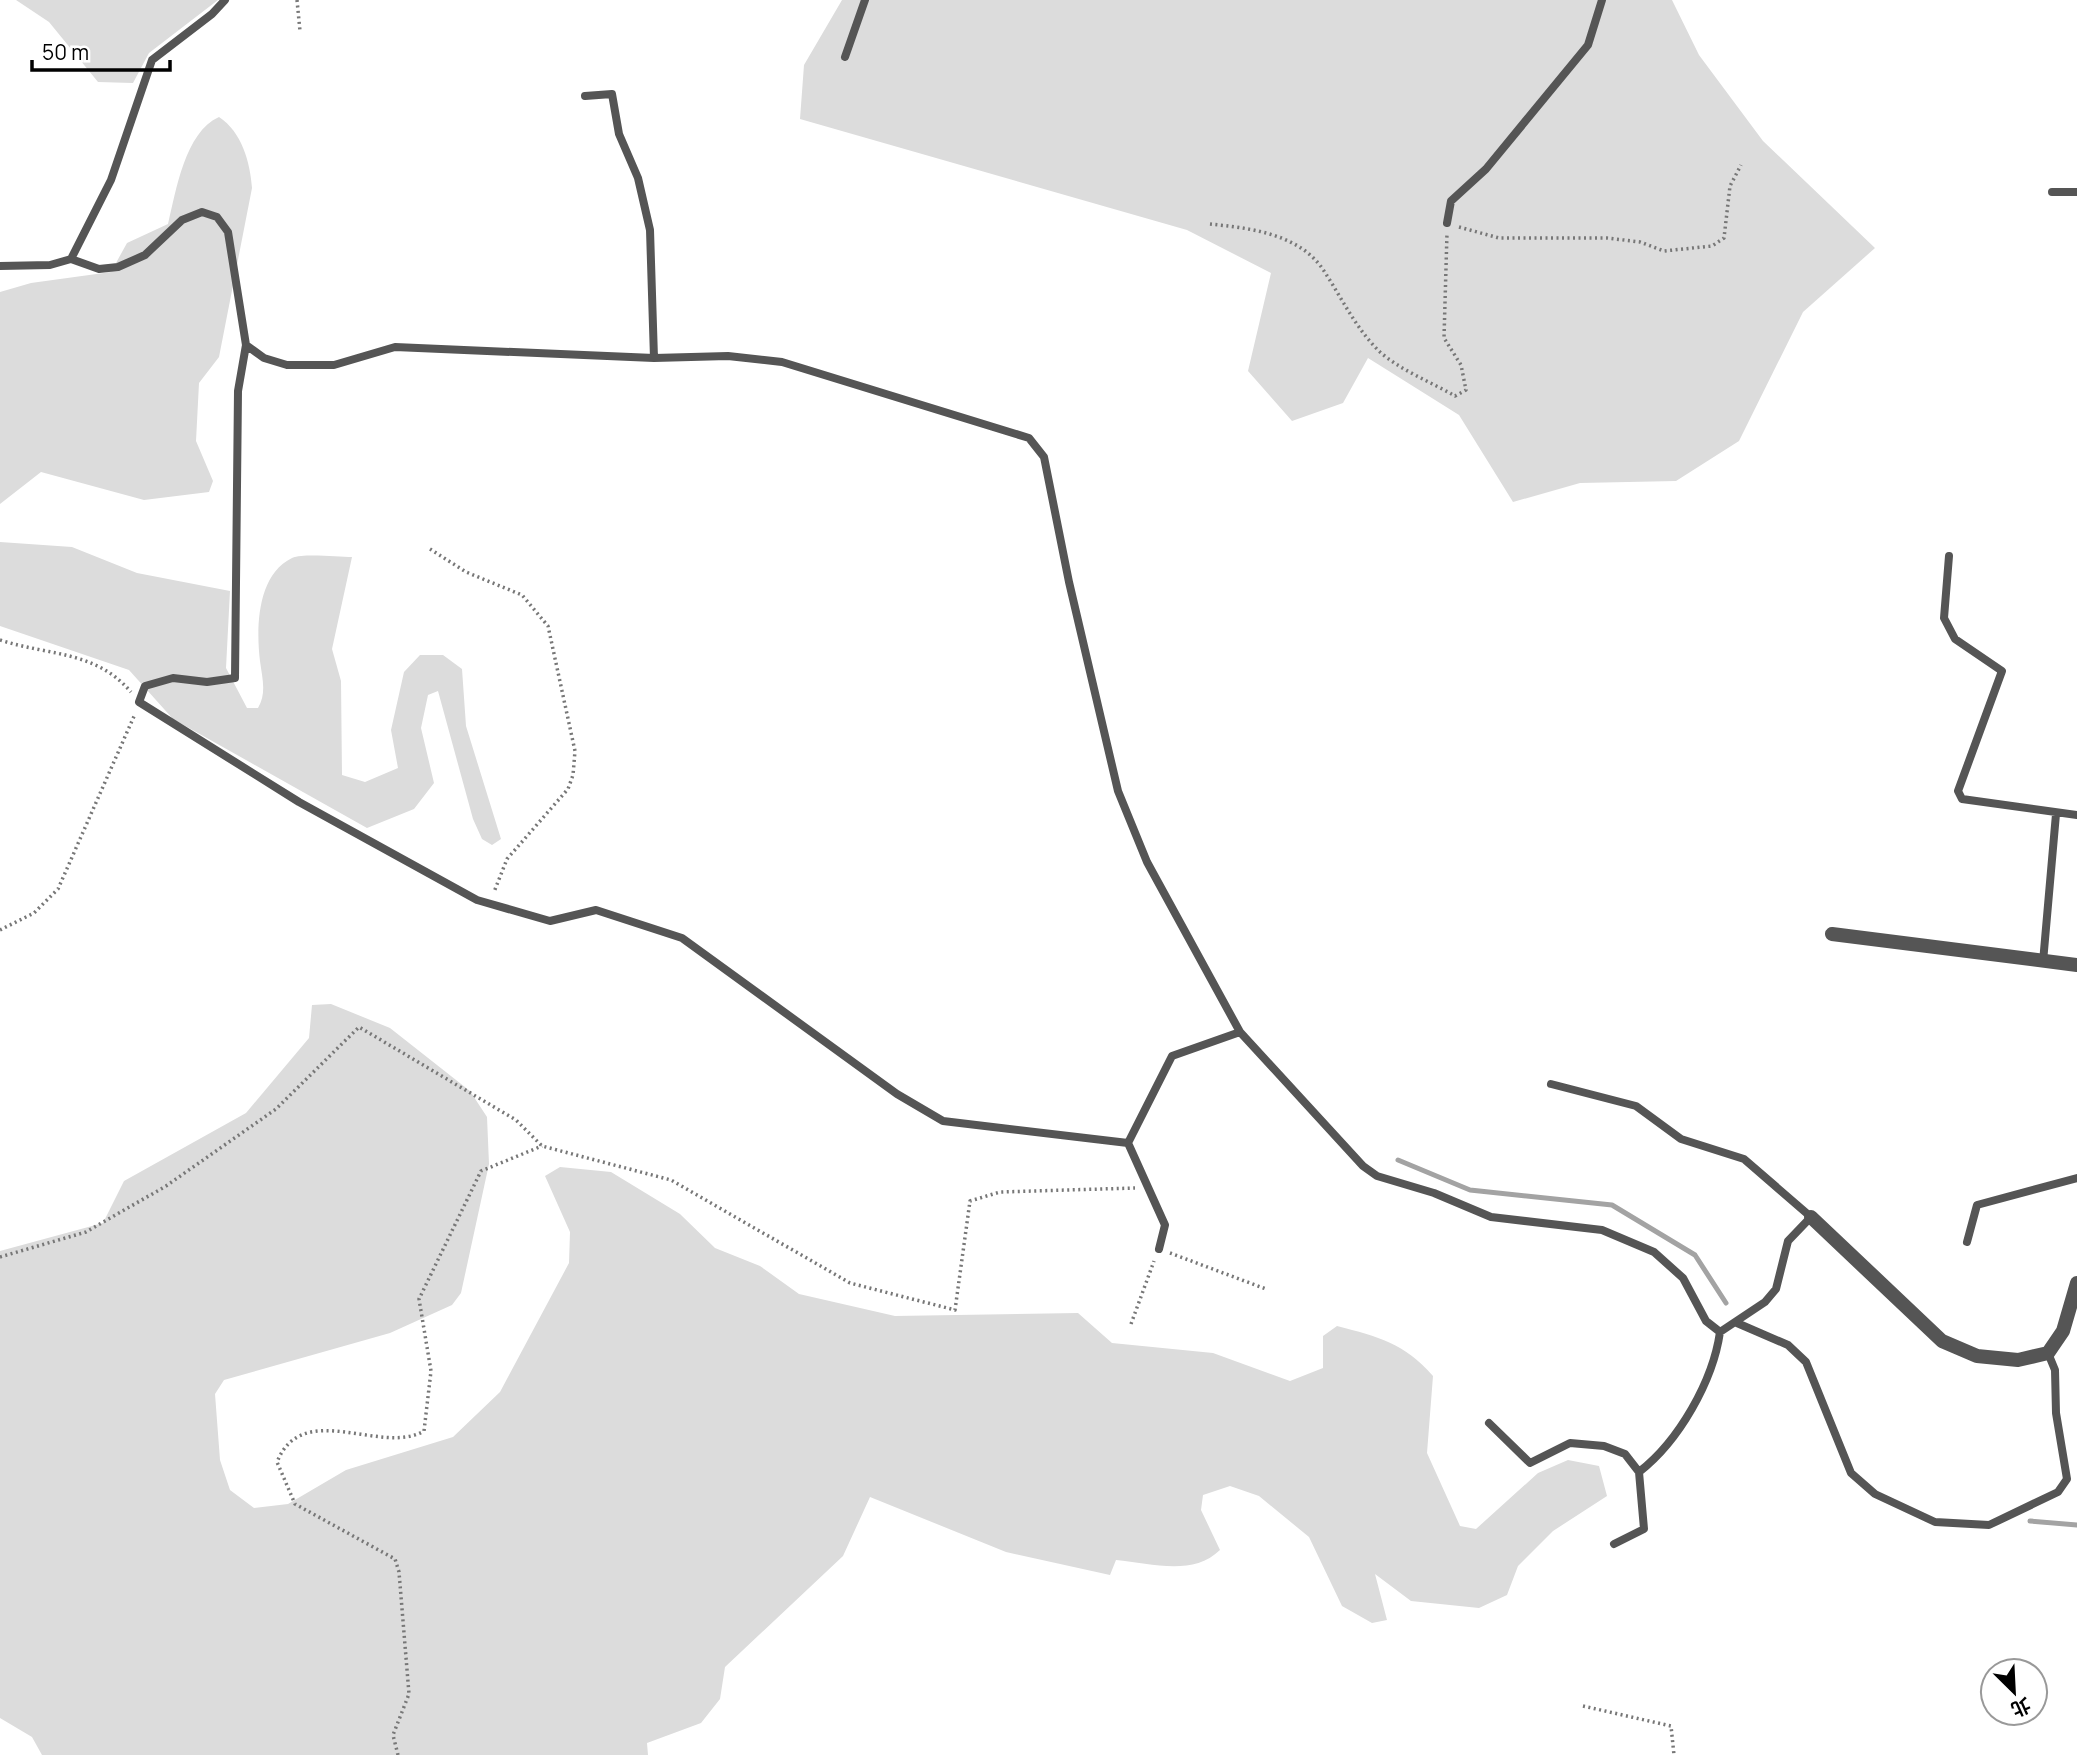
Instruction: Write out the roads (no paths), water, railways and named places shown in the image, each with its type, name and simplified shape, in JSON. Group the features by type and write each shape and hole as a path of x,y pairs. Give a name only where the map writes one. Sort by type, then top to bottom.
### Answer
{"street":[{"path":"1832,934 2077,965"},
{"path":"1811,1217 1942,1342 1977,1356 2018,1360 2049,1353 2063,1331 2077,1283"}],"lane":[{"path":"71,259 111,180 152,60 212,14 225,0"},
{"path":"845,57 866,0"},
{"path":"1447,223 1451,201 1486,169 1588,45 1602,0"},
{"path":"585,96 612,94 619,134 638,178 650,230 654,358"},
{"path":"2052,192 2077,192"},
{"path":"0,266 50,265 71,259 99,269 118,267 145,255 182,220 202,212 217,217 228,232 246,345 238,391 235,678 207,682 173,678 145,686 139,702 299,802 477,900 550,920 596,910 682,938 897,1094 943,1121 1128,1143"},
{"path":"246,345 264,358 287,365 334,365 395,347 654,358 728,356 782,362 1029,438 1044,457 1069,582 1118,791 1147,862 1240,1031 1363,1166 1377,1176 1434,1193 1491,1217 1536,1220 1602,1230 1654,1252 1683,1278 1706,1321 1720,1332"},
{"path":"1949,555 1944,618 1955,639 2002,671 1958,791 1962,799 2077,815"},
{"path":"2043,962 2056,814"},
{"path":"1159,1249 1165,1226 1128,1143 1172,1056 1240,1031"},
{"path":"1550,1084 1636,1105 1681,1139 1744,1159 1811,1217 1788,1241 1776,1289 1765,1302 1720,1332"},
{"path":"1966,1242 1978,1205 2077,1178"},
{"path":"1737,1323 1788,1345 1806,1362 1851,1473 1875,1494 1935,1522 1989,1525 2059,1492 2067,1479 2056,1413 2056,1370 2049,1353"},
{"path":"1639,1472 1672,1442 1716,1358 1720,1332"},
{"path":"1489,1423 1530,1463 1570,1443 1593,1445 1625,1454 1639,1472 1644,1529 1614,1544"}],"waterway":[{"path":"1398,1160 1470,1190 1612,1205 1695,1255 1726,1303"},
{"path":"2030,1521 2077,1525"}]}
